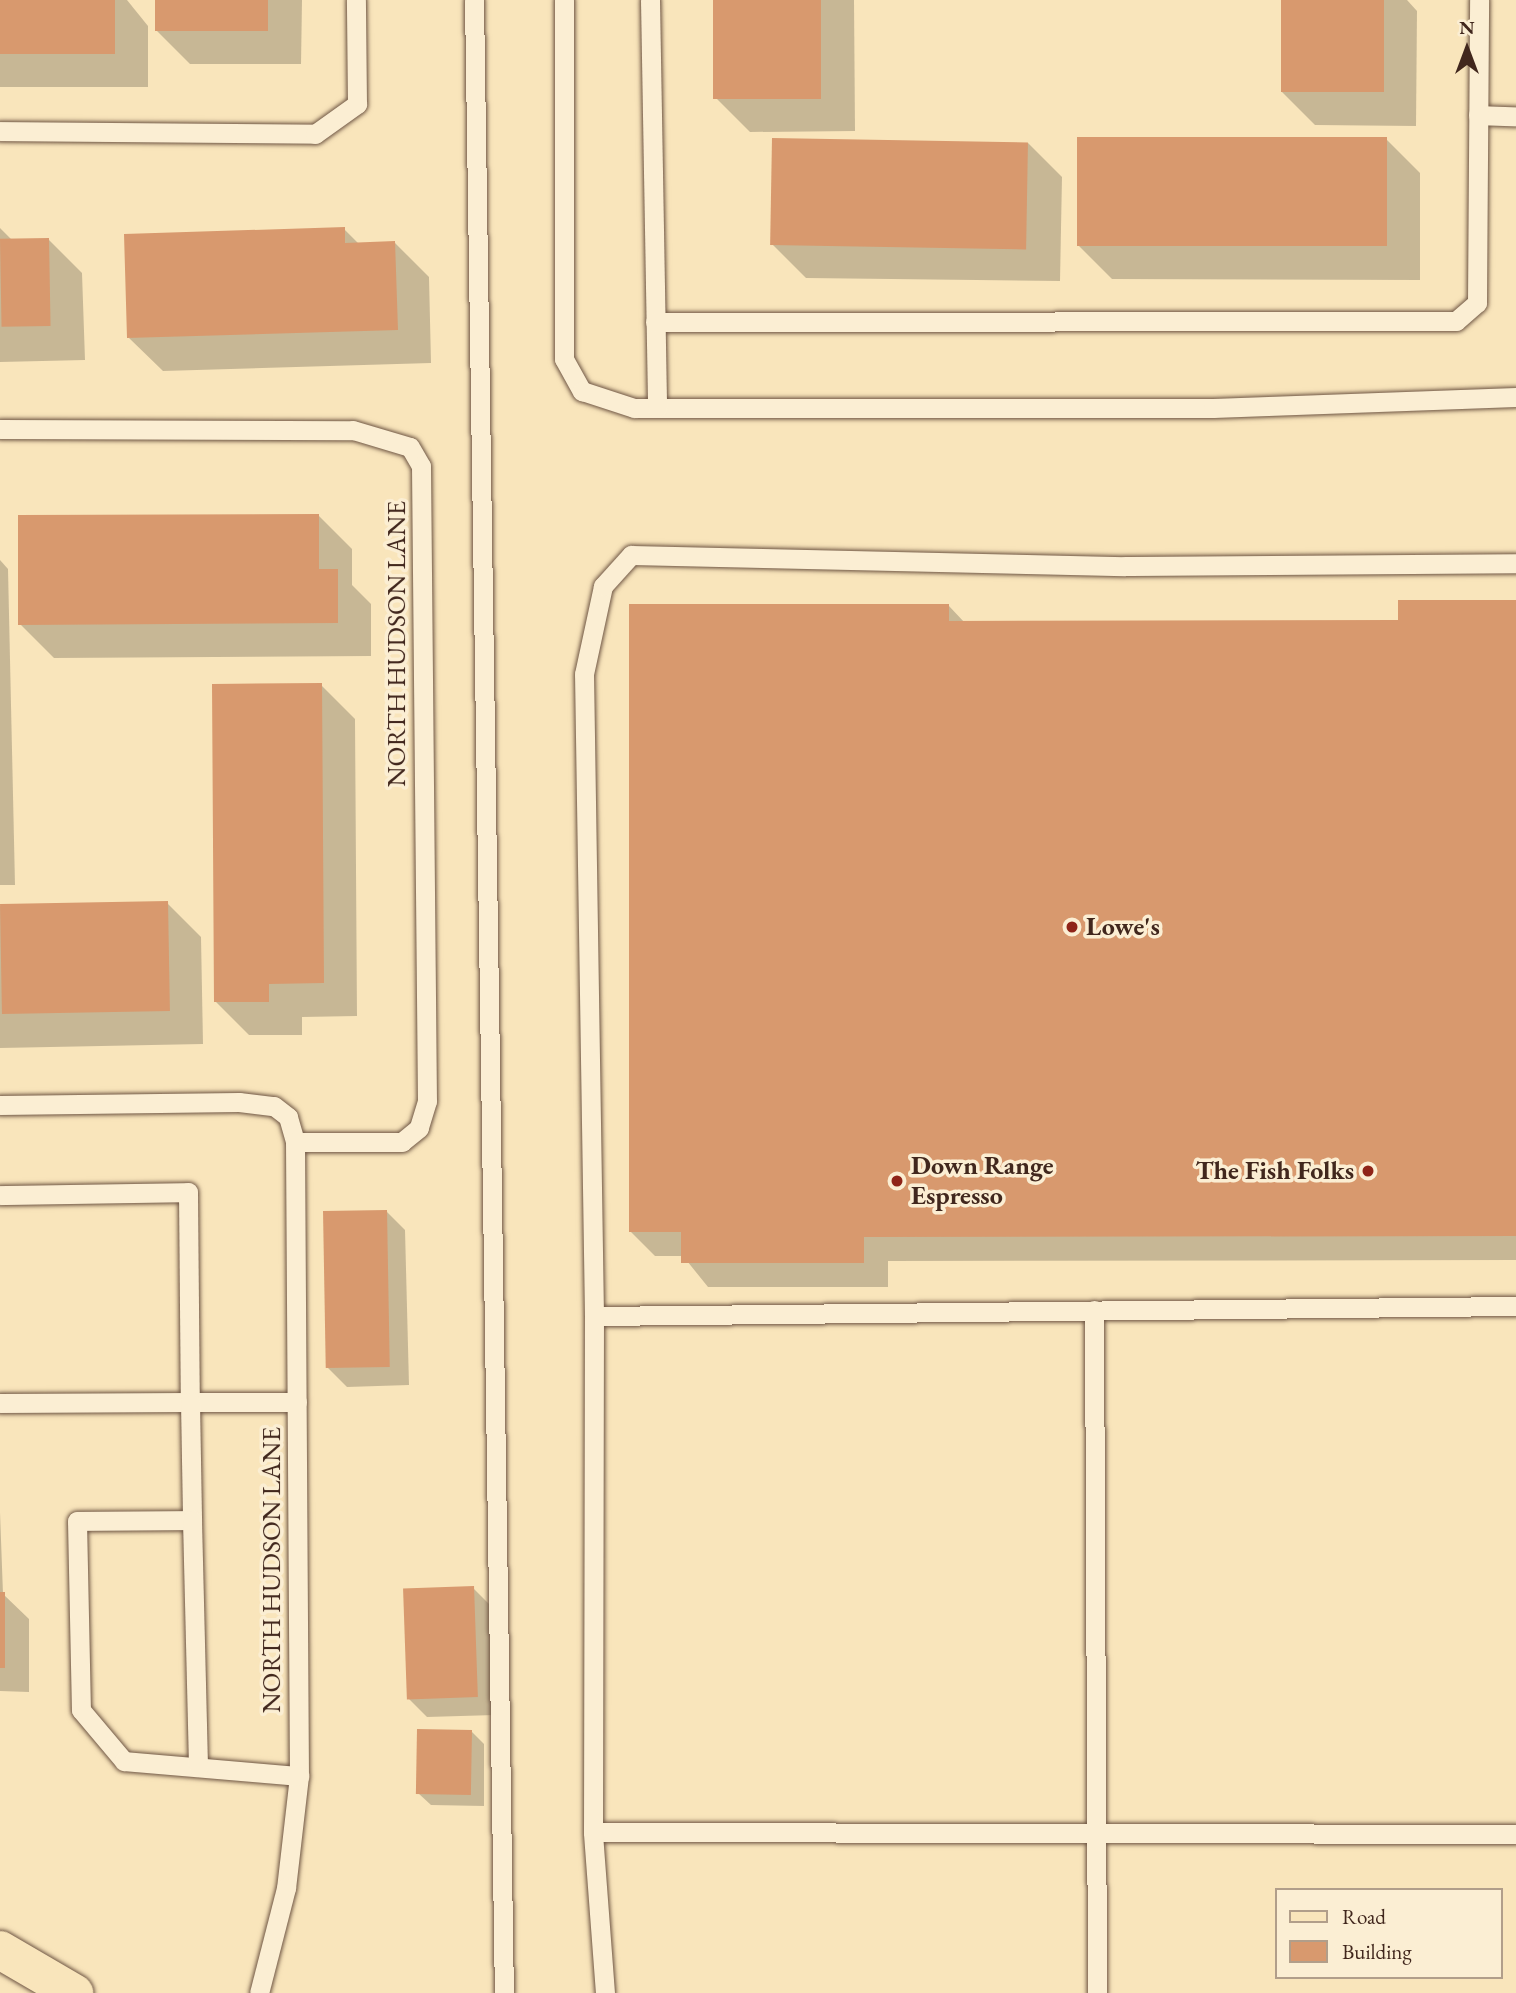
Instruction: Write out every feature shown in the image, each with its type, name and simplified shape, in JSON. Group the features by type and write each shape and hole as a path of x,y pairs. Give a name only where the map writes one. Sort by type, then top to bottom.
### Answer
{"main road":[{"path":"0,1950 74,1993"}],"lane":[{"path":"0,131 315,134 357,104 356,0"},
{"path":"474,0 504,1993"},
{"path":"564,0 564,359 582,391 634,408 1213,408 1516,397"},
{"path":"650,0 657,408"},
{"path":"655,322 1456,321 1477,303 1479,0"},
{"path":"1478,115 1516,116"},
{"name":"NORTH HUDSON LANE","path":"0,429 353,430 410,447 421,466 427,1101 419,1128 402,1142 295,1142"},
{"path":"605,1993 593,1832 594,1316 584,674 603,586 631,555 1125,566 1516,563"},
{"name":"NORTH HUDSON LANE","path":"0,1105 274,1106 288,1116 295,1142 299,1776 286,1888 259,1993"},
{"path":"0,1195 188,1192 198,1767"},
{"path":"594,1316 1516,1306"},
{"path":"1094,1310 1097,1993"},
{"path":"0,1404 297,1402"},
{"path":"192,1520 77,1521 81,1710 124,1761 299,1776"},
{"path":"593,1832 1516,1834"}],"building":[{"path":"0,0 115,0 115,54 0,54"},
{"path":"155,0 268,0 268,31 155,31"},
{"path":"713,0 821,0 821,99 713,99"},
{"path":"1281,0 1384,0 1384,92 1281,92"},
{"path":"1077,137 1387,137 1387,246 1077,246"},
{"path":"772,138 1028,142 1026,249 770,245"},
{"path":"345,227 345,243 395,241 398,330 127,338 124,234"},
{"path":"49,238 51,326 2,327 0,239"},
{"path":"319,514 319,569 338,569 338,623 18,625 18,515"},
{"name":"Lowe's","path":"1398,600 1516,600 1516,1236 864,1237 864,1263 681,1263 681,1232 629,1232 629,604 949,604 949,621 1398,620"},
{"path":"322,683 324,983 269,984 269,1002 214,1002 212,684"},
{"path":"168,901 170,1011 2,1014 0,904"},
{"path":"387,1210 390,1367 326,1368 323,1211"},
{"path":"474,1586 478,1697 407,1699 403,1588"},
{"path":"0,1592 5,1592 5,1668 0,1668"},
{"path":"417,1729 472,1730 471,1795 416,1794"}],"place":[{"name":"Lowe's","path":"1072,927"},
{"name":"The Fish Folks","path":"1368,1171"},
{"name":"Down Range Espresso","path":"897,1181"}]}
